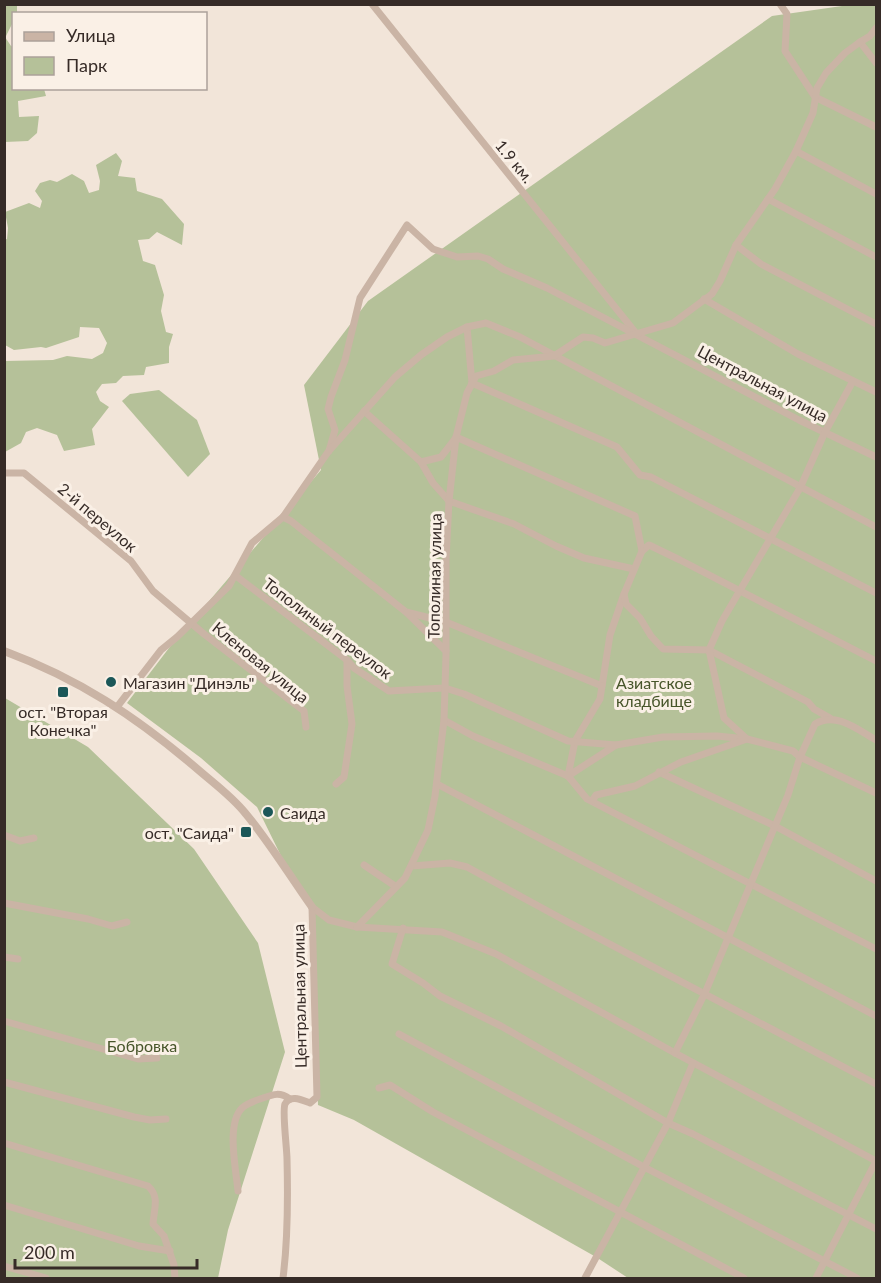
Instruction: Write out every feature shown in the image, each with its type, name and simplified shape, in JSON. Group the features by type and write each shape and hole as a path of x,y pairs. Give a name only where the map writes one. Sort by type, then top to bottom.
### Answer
{"street":[{"name":"1.9 км.","path":"372,4 637,333"},
{"path":"780,4 787,14 785,51 815,98 876,127"},
{"path":"472,383 476,376 495,371 513,360 554,356 583,337 593,338 604,344 673,323 712,294 736,245 768,199 796,152 813,113 818,88 826,73 845,53 870,36 876,28"},
{"path":"860,42 876,63"},
{"path":"796,152 876,195"},
{"path":"768,199 876,257"},
{"name":"Центральная улица","path":"328,452 335,430 328,409 345,360 360,298 407,225 433,249 457,257 478,256 488,259 503,269 547,288 637,333 876,457"},
{"path":"736,245 761,264 876,324"},
{"path":"704,299 798,354 876,392"},
{"path":"117,707 160,650 218,598 236,576 252,543 283,517 328,452 395,377 421,355 447,337 467,327 486,323 520,337 876,527"},
{"path":"467,327 472,383"},
{"path":"747,739 724,718 709,650 722,621 800,488 825,432 853,381"},
{"path":"472,383 617,447 640,475 651,477 876,593"},
{"name":"Тополиная улица","path":"357,927 405,878 428,830 437,784 444,720 449,501 456,437 472,383"},
{"path":"364,411 421,462 433,483 449,501 514,524 584,558 634,569"},
{"path":"421,462 444,454 456,437 634,516 642,551"},
{"name":"2-й переулок","path":"4,473 24,473 131,561 153,591 192,622"},
{"path":"283,517 406,612 446,651"},
{"path":"568,776 575,741 600,699 610,635 624,594 642,551 649,545 876,660"},
{"name":"Тополиный переулок","path":"236,576 347,660 354,668 389,691 444,688"},
{"path":"624,594 626,604 640,618 651,636 663,649 709,650 808,702 814,709 830,718 839,720 876,740"},
{"path":"406,612 446,622 602,686"},
{"name":"Кленовая улица","path":"192,622 204,634 304,711 306,727"},
{"name":"Центральная улица","path":"4,651 42,665 82,685 117,707 186,760 245,812 312,907 317,1097 310,1103 300,1099 290,1099"},
{"path":"336,784 344,777 352,724 347,686 347,660"},
{"path":"444,688 464,694 568,741 616,745 663,737 717,736 747,739 793,751 800,757 876,793"},
{"path":"675,1053 705,993 788,795 800,757 815,724 814,709"},
{"path":"815,724 830,718"},
{"path":"444,720 473,736 568,776 591,801 876,949"},
{"path":"591,801 596,795 634,786 681,762 747,739"},
{"path":"568,776 616,745"},
{"path":"658,772 775,826 876,881"},
{"path":"437,784 876,1016"},
{"path":"4,835 20,841 34,838"},
{"path":"412,866 450,863 467,867 876,1084"},
{"path":"364,866 395,886"},
{"path":"4,903 88,919 112,927 127,922"},
{"path":"312,907 329,920 357,927 442,932 496,954 876,1161 816,1278"},
{"path":"403,928 392,964 423,982 440,996 501,1026 668,1123 876,1229"},
{"path":"4,957 18,959"},
{"path":"4,1021 138,1059 157,1058"},
{"path":"399,1034 644,1167 857,1278"},
{"path":"585,1278 668,1123 693,1063"},
{"path":"4,1082 134,1117 150,1120 166,1119"},
{"path":"379,1088 390,1086 618,1213 744,1278"},
{"path":"238,1191 233,1130 238,1113 244,1106 276,1094 282,1094 290,1099 285,1106 286,1246 282,1278"},
{"path":"4,1143 148,1186 154,1191 156,1197 153,1224 164,1236 174,1265 175,1278"},
{"path":"4,1205 140,1245 170,1251"},
{"path":"4,1266 46,1278"}],"green space":[{"path":"5,4 17,5 17,12 12,12 12,24 5,35"},
{"name":"Азиатское кладбище","path":"849,5 876,5 876,1278 628,1278 596,1257 354,1120 318,1105 312,907 283,860 257,807 201,758 127,703 169,648 321,470 304,385 368,301 772,16"},
{"path":"5,37 12,46 12,90 44,90 46,96 18,101 19,117 39,116 37,133 28,141 5,142"},
{"path":"116,153 122,161 118,176 135,178 137,191 162,199 184,224 182,245 157,232 149,239 138,240 143,261 155,265 164,295 161,311 166,332 173,334 169,347 169,363 146,367 144,375 123,376 116,383 102,384 96,392 100,401 109,407 92,429 95,445 64,451 57,435 37,428 26,432 21,443 5,452 5,361 53,360 67,356 92,359 103,353 107,343 99,328 80,327 79,337 46,348 14,350 5,345 4,240 7,239 8,228 5,212 29,203 40,208 42,201 35,191 40,183 50,180 57,182 72,174 84,181 89,193 99,190 100,181 96,165"},
{"path":"159,390 197,420 210,454 188,477 122,401 130,394"},
{"name":"Бобровка","path":"5,698 88,747 194,849 258,943 285,1052 228,1230 218,1278 5,1278"}],"place":[{"name":"Магазин \"Динэль\"","path":"111,682"},
{"name":"ост. \"Вторая Конечка\"","path":"63,692"},
{"name":"Саида","path":"268,812"},
{"name":"ост. \"Саида\"","path":"246,832"}]}
